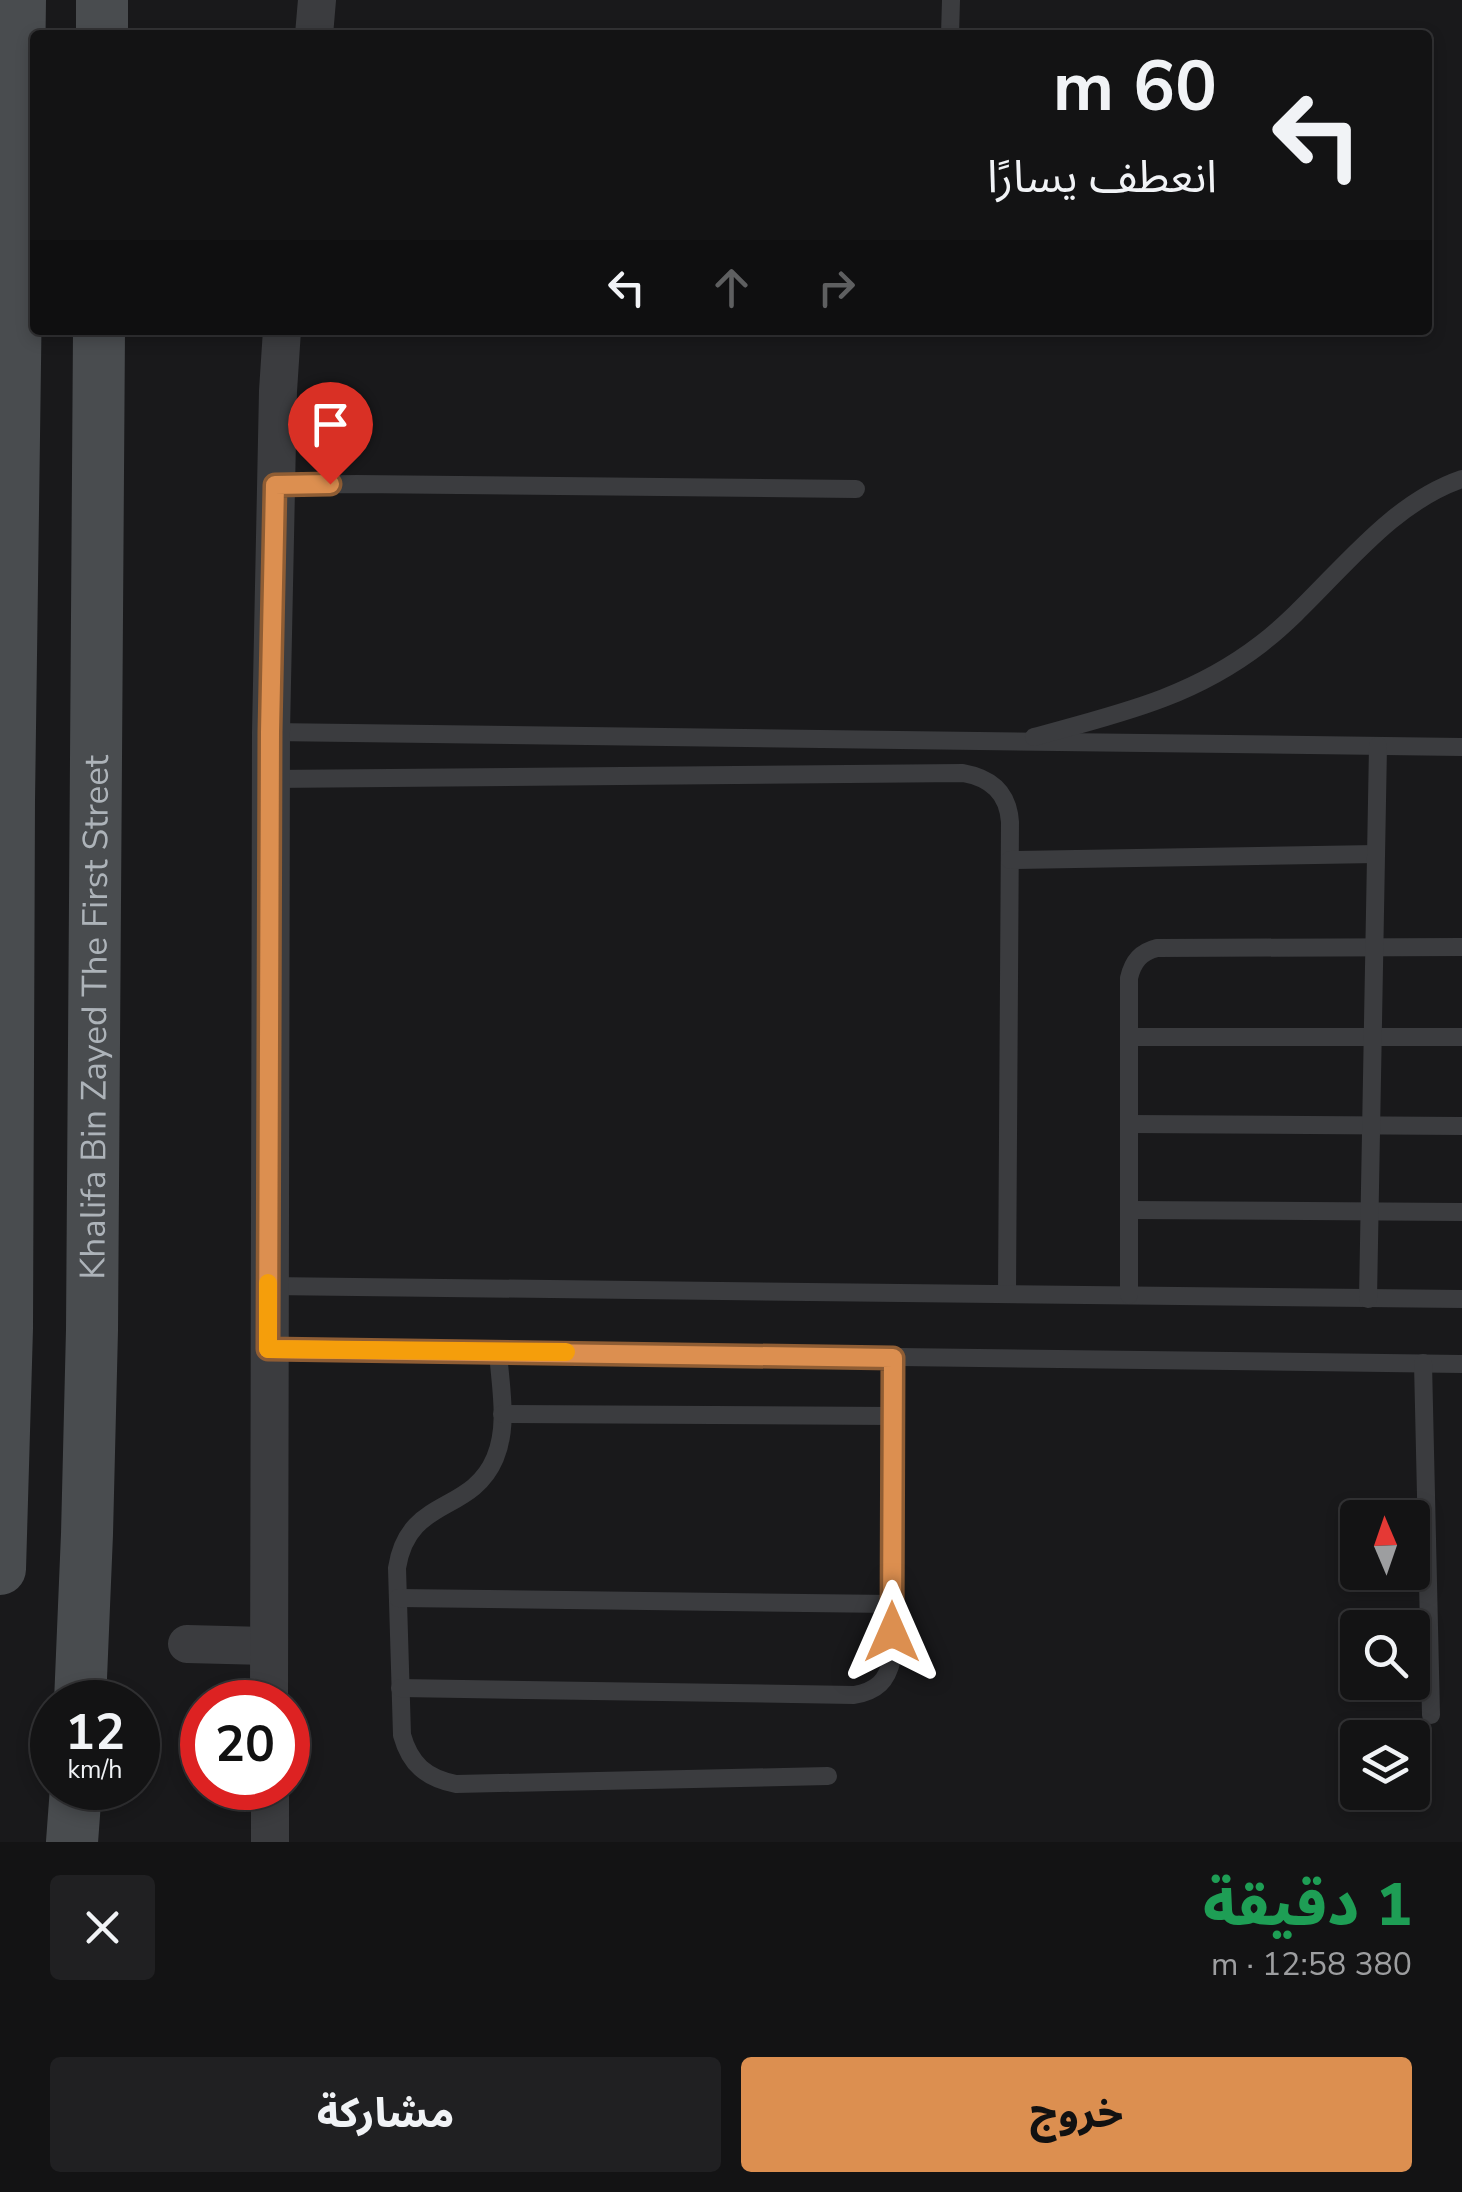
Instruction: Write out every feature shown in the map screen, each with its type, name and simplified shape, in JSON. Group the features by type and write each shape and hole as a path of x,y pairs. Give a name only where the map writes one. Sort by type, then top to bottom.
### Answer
{"main road":[{"path":"0,1569 7,1328 5,807 20,0"},
{"path":"102,0 102,30"},
{"name":"Khalifa Bin Zayed The First Street","path":"81,1680 92,1348 99,335"},
{"path":"72,1842 74,1810"}],"street":[{"path":"314,30 317,0"},
{"path":"269,1680 270,732 282,335"},
{"path":"187,1644 269,1646"},
{"path":"270,1810 270,1842"}],"lane":[{"path":"950,30 951,0"},
{"path":"1015,742 1148,705 1226,668 1295,614 1400,512 1462,479"},
{"path":"275,485 856,490"},
{"path":"270,732 1462,748"},
{"path":"1368,1299 1378,746"},
{"path":"270,779 964,773 987,780 997,788 1009,809 1007,1294"},
{"path":"1010,860 1376,854"},
{"path":"1128,1295 1129,978 1139,957 1158,948 1462,947"},
{"path":"1129,1037 1462,1036"},
{"path":"1129,1124 1462,1126"},
{"path":"1129,1210 1462,1212"},
{"path":"268,1286 1462,1299"},
{"path":"268,1349 1462,1364"},
{"path":"498,1351 502,1438 494,1461 480,1481 460,1498 415,1524 400,1552 402,1734 414,1764 426,1774 456,1784 828,1776"},
{"path":"400,1688 854,1695 869,1693 881,1685 892,1659 893,1358"},
{"path":"1423,1363 1431,1715"},
{"path":"502,1414 893,1416"},
{"path":"398,1598 892,1604"}],"slow traffic":[{"path":"268,1283 268,1349 566,1352"}],"route":[{"path":"330,484 275,485 268,1349 893,1358 892,1632"}]}
